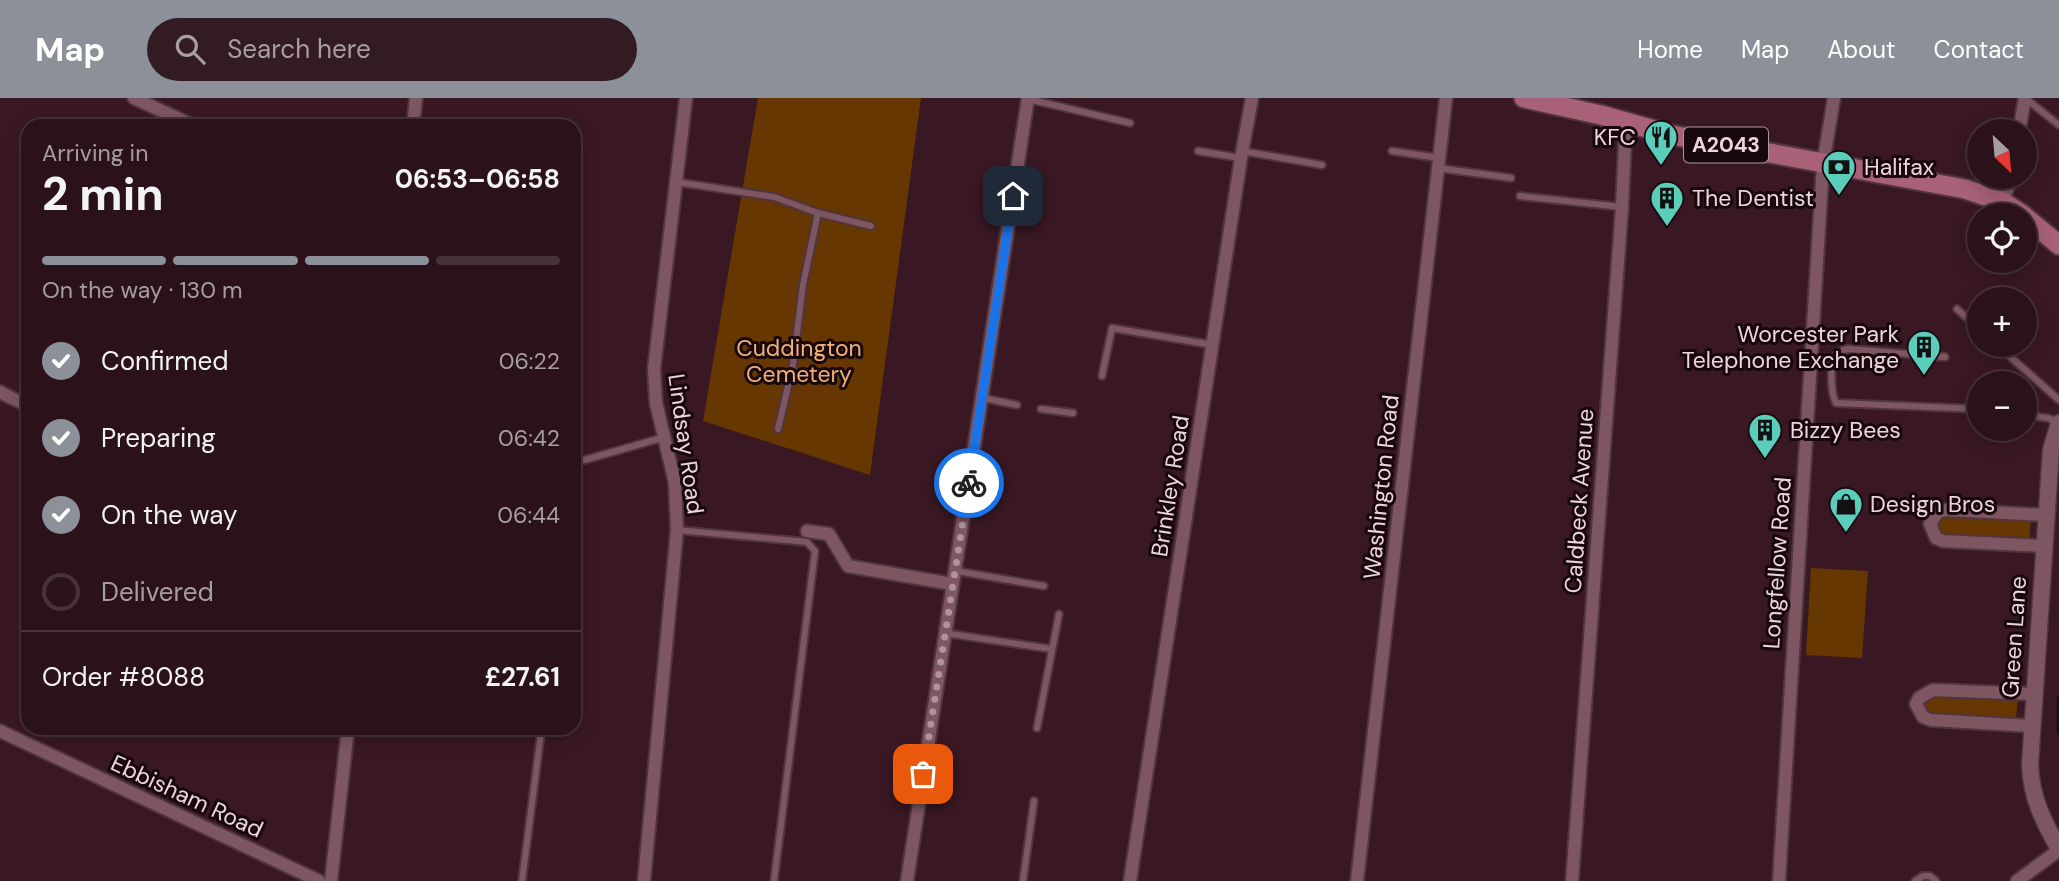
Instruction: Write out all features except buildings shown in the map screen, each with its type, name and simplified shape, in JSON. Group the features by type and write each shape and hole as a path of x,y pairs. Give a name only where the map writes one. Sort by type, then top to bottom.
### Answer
{"main road":[{"name":"A2043","path":"1524,98 1601,115 1672,135 1940,183 2003,202"},
{"name":"A2043","path":"2037,227 2059,245"}],"street":[{"path":"134,98 179,119"},
{"path":"414,119 416,98"},
{"name":"Lindsay Road","path":"644,881 677,530 675,483 656,403 654,369 686,98"},
{"name":"Brinkley Road","path":"1130,881 1252,98"},
{"name":"Washington Road","path":"1357,881 1446,98"},
{"name":"Longfellow Road","path":"1779,881 1823,164 1833,98"},
{"path":"2021,119 2025,98"},
{"path":"907,881 1028,99"},
{"name":"Caldbeck Avenue","path":"1572,881 1625,142 1630,124"},
{"path":"2003,202 2007,189"},
{"path":"0,393 21,403"},
{"name":"Green Lane","path":"2059,423 2051,450 2030,764 2038,811 2059,849"},
{"path":"2043,547 1943,541 1936,538 1930,524 1938,512 1946,510 2046,515"},
{"path":"807,531 830,534 848,566 953,577"},
{"path":"2032,726 1931,720 1923,718 1916,705 1919,698 1933,690 2033,694"},
{"name":"Ebbisham Road","path":"0,731 319,881"},
{"path":"331,881 347,735"},
{"path":"2017,881 2059,849"}],"lane":[{"path":"2025,98 2059,125"},
{"path":"1028,99 1130,123"},
{"path":"1198,150 1322,165"},
{"path":"1392,151 1511,178"},
{"path":"677,182 774,197 818,213 871,226"},
{"path":"1520,197 1622,208"},
{"path":"778,429 793,365 803,285 818,213"},
{"path":"1957,309 1967,318"},
{"path":"1101,376 1112,328 1213,345"},
{"path":"1945,357 1840,350 1834,357 1832,395 1836,403 1967,408"},
{"path":"2011,357 2059,400"},
{"path":"983,398 1017,405"},
{"path":"1041,409 1073,413"},
{"path":"2037,417 2059,423"},
{"path":"581,462 665,437"},
{"path":"677,530 807,542 816,551 774,881"},
{"path":"953,577 1044,586"},
{"path":"1037,729 1059,614"},
{"path":"944,633 1052,649"},
{"path":"522,881 541,735"},
{"path":"1023,881 1034,800"},
{"path":"1915,881 1923,876 1930,876 1936,881"}],"green space":[{"name":"Cuddington Cemetery","path":"758,98 921,98 870,475 703,421"},
{"path":"1946,516 2031,520 2029,540 1945,535 1940,533 1936,525"},
{"path":"1811,568 1868,571 1862,658 1806,655"},
{"path":"1933,695 2018,699 2016,718 1932,714 1924,708 1925,700"}],"waterway":[{"path":"2059,698 2059,733"}],"way so far":[{"path":"923,774 969,483"}],"place":[{"name":"KFC","path":"1661,167"},
{"name":"Halifax","path":"1839,197"},
{"name":"The Dentist","path":"1667,228"},
{"name":"Worcester Park Telephone Exchange","path":"1924,377"},
{"name":"Bizzy Bees","path":"1765,460"},
{"name":"Design Bros","path":"1846,534"}],"route":[{"path":"969,483 1013,196"}]}
